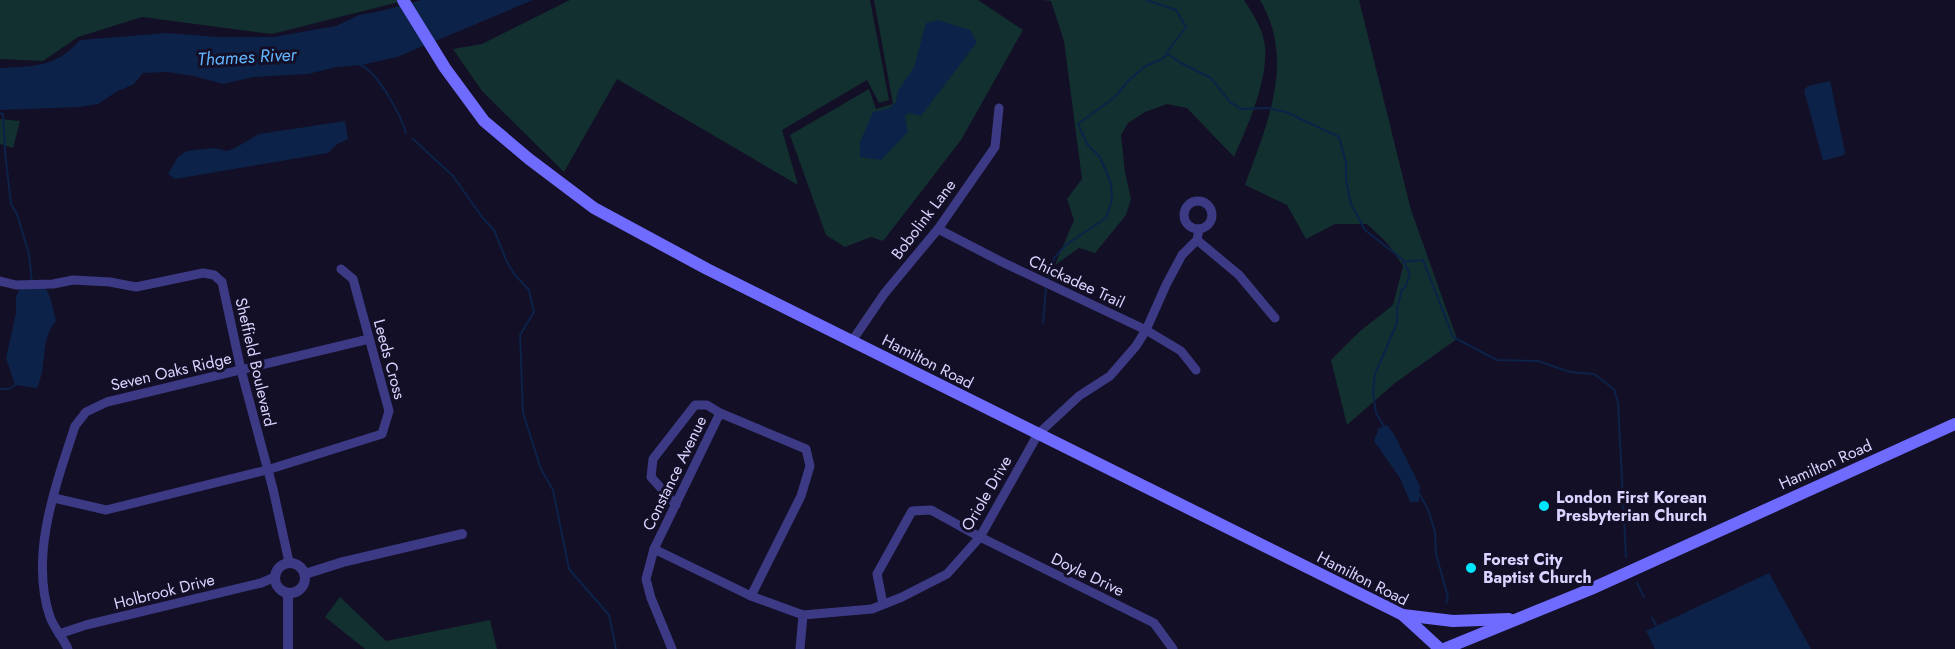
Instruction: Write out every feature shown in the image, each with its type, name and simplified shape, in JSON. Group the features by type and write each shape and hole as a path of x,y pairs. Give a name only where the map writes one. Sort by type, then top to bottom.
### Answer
{"main road":[{"name":"Hamilton Road","path":"404,0 436,55 484,121 529,159 594,208 698,264 1403,615 1442,649 1591,589 1955,424"},
{"path":"1403,615 1453,621 1518,618"}],"street":[{"name":"Bobolink Lane","path":"852,341 884,294 938,229 995,147 999,108"},
{"name":"Chickadee Trail","path":"938,229 1146,330 1181,351 1196,370"},
{"name":"Oriole Drive","path":"654,549 751,596 803,615 872,609 947,574 980,537 1038,434 1079,396 1110,376 1136,346 1182,255 1197,240 1199,229"},
{"path":"1197,240 1239,275 1275,318"},
{"name":"Leeds Cross","path":"267,470 382,434 389,411 353,279 341,269"},
{"name":"Sheffield Boulevard","path":"0,281 16,285 53,284 73,280 110,282 136,287 203,273 214,275 222,282 241,370 289,562"},
{"name":"Seven Oaks Ridge","path":"68,649 50,618 43,586 44,542 75,426 87,412 107,402 369,339"},
{"path":"676,505 651,477 653,459 695,405 707,405 720,413"},
{"name":"Constance Avenue","path":"672,649 651,598 646,579 654,549 720,413 806,449 810,466 801,496 751,596"},
{"path":"54,498 106,510 267,470"},
{"name":"Doyle Drive","path":"883,604 878,574 912,511 931,510 980,537 1154,623 1173,649"},
{"path":"305,573 462,534"},
{"path":"289,562 301,566 305,573 305,582 300,590 288,593 280,589 275,577 278,569 289,562"},
{"name":"Holbrook Drive","path":"59,634 86,625 261,583 275,577"},
{"path":"288,593 288,649"},
{"path":"800,649 803,615"}],"green space":[{"path":"0,0 398,0 399,2 272,34 142,17 78,37 43,61 0,59"},
{"path":"570,0 870,0 889,100 879,103 867,80 782,130 798,185 617,79 564,172 482,91 453,49 482,44"},
{"path":"874,0 978,0 1023,30 961,140 883,241 871,237 845,247 826,235 790,135 869,89 876,109 893,104"},
{"path":"1043,0 1244,0 1260,28 1265,46 1260,88 1251,117 1234,157 1187,108 1167,104 1145,112 1128,123 1121,135 1131,199 1126,215 1095,253 1079,248 1055,265 1074,220 1067,199 1082,179 1064,41 1051,1"},
{"path":"1260,0 1359,0 1411,210 1457,339 1395,383 1347,425 1331,360 1359,332 1393,305 1403,266 1388,244 1367,224 1335,224 1306,239 1287,205 1245,185 1269,116 1277,69 1276,46 1271,23"},
{"path":"0,119 20,121 13,148 0,144"},
{"path":"340,597 386,641 490,620 497,649 365,649 325,617"}],"water":[{"name":"Thames River","path":"421,0 533,0 397,57 361,65 337,67 308,74 254,77 223,84 167,72 143,73 134,84 98,104 80,107 0,110 0,68 34,66 53,61 80,40 167,33 219,37 273,37 336,26 359,15"},
{"path":"938,20 970,30 977,42 921,116 909,113 905,116 908,132 881,160 860,157 860,142 873,112 890,108 896,102 898,91 914,67 926,23"},
{"path":"1830,81 1845,152 1844,155 1823,161 1804,90 1808,86"},
{"path":"345,121 348,139 337,144 328,153 175,179 168,174 178,157 187,151 214,148 227,151 259,134"},
{"path":"21,285 45,286 56,321 47,337 37,388 15,385 6,358 16,313 16,297"},
{"path":"1387,425 1394,434 1420,486 1419,502 1410,502 1400,478 1374,441 1379,428"},
{"path":"1769,573 1811,649 1655,649 1646,631"}],"waterway":[{"path":"1048,279 1054,258 1067,244 1106,218 1112,200 1111,183 1100,157 1087,144 1078,124 1115,97 1144,67 1168,54 1167,52 1186,27 1176,10 1146,0"},
{"path":"1168,54 1211,78 1230,102 1241,109 1267,108 1286,112 1339,137 1346,163 1346,180 1351,204 1365,230 1402,259 1410,274 1405,288 1402,289 1397,309 1397,323 1375,374 1373,392 1376,413 1384,426"},
{"path":"361,65 368,69 388,95 406,133"},
{"path":"0,113 3,114 11,204 17,214 29,254 32,282"},
{"path":"413,139 453,176 494,230 507,262 529,290 534,312 520,335 523,413 541,469 553,490 569,569 609,615 616,649"},
{"path":"1403,262 1423,260 1453,337 1497,360 1538,361 1570,372 1594,374 1614,389 1618,403 1626,557"},
{"path":"1043,323 1046,287"},
{"path":"0,389 9,389 15,385"},
{"path":"1420,495 1428,509 1435,532 1436,554 1448,597 1446,603"},
{"path":"1637,583 1644,597"},
{"path":"1652,618 1657,627"}],"place":[{"name":"London First Korean Presbyterian Church","path":"1544,506"},
{"name":"Forest City Baptist Church","path":"1471,568"}]}
